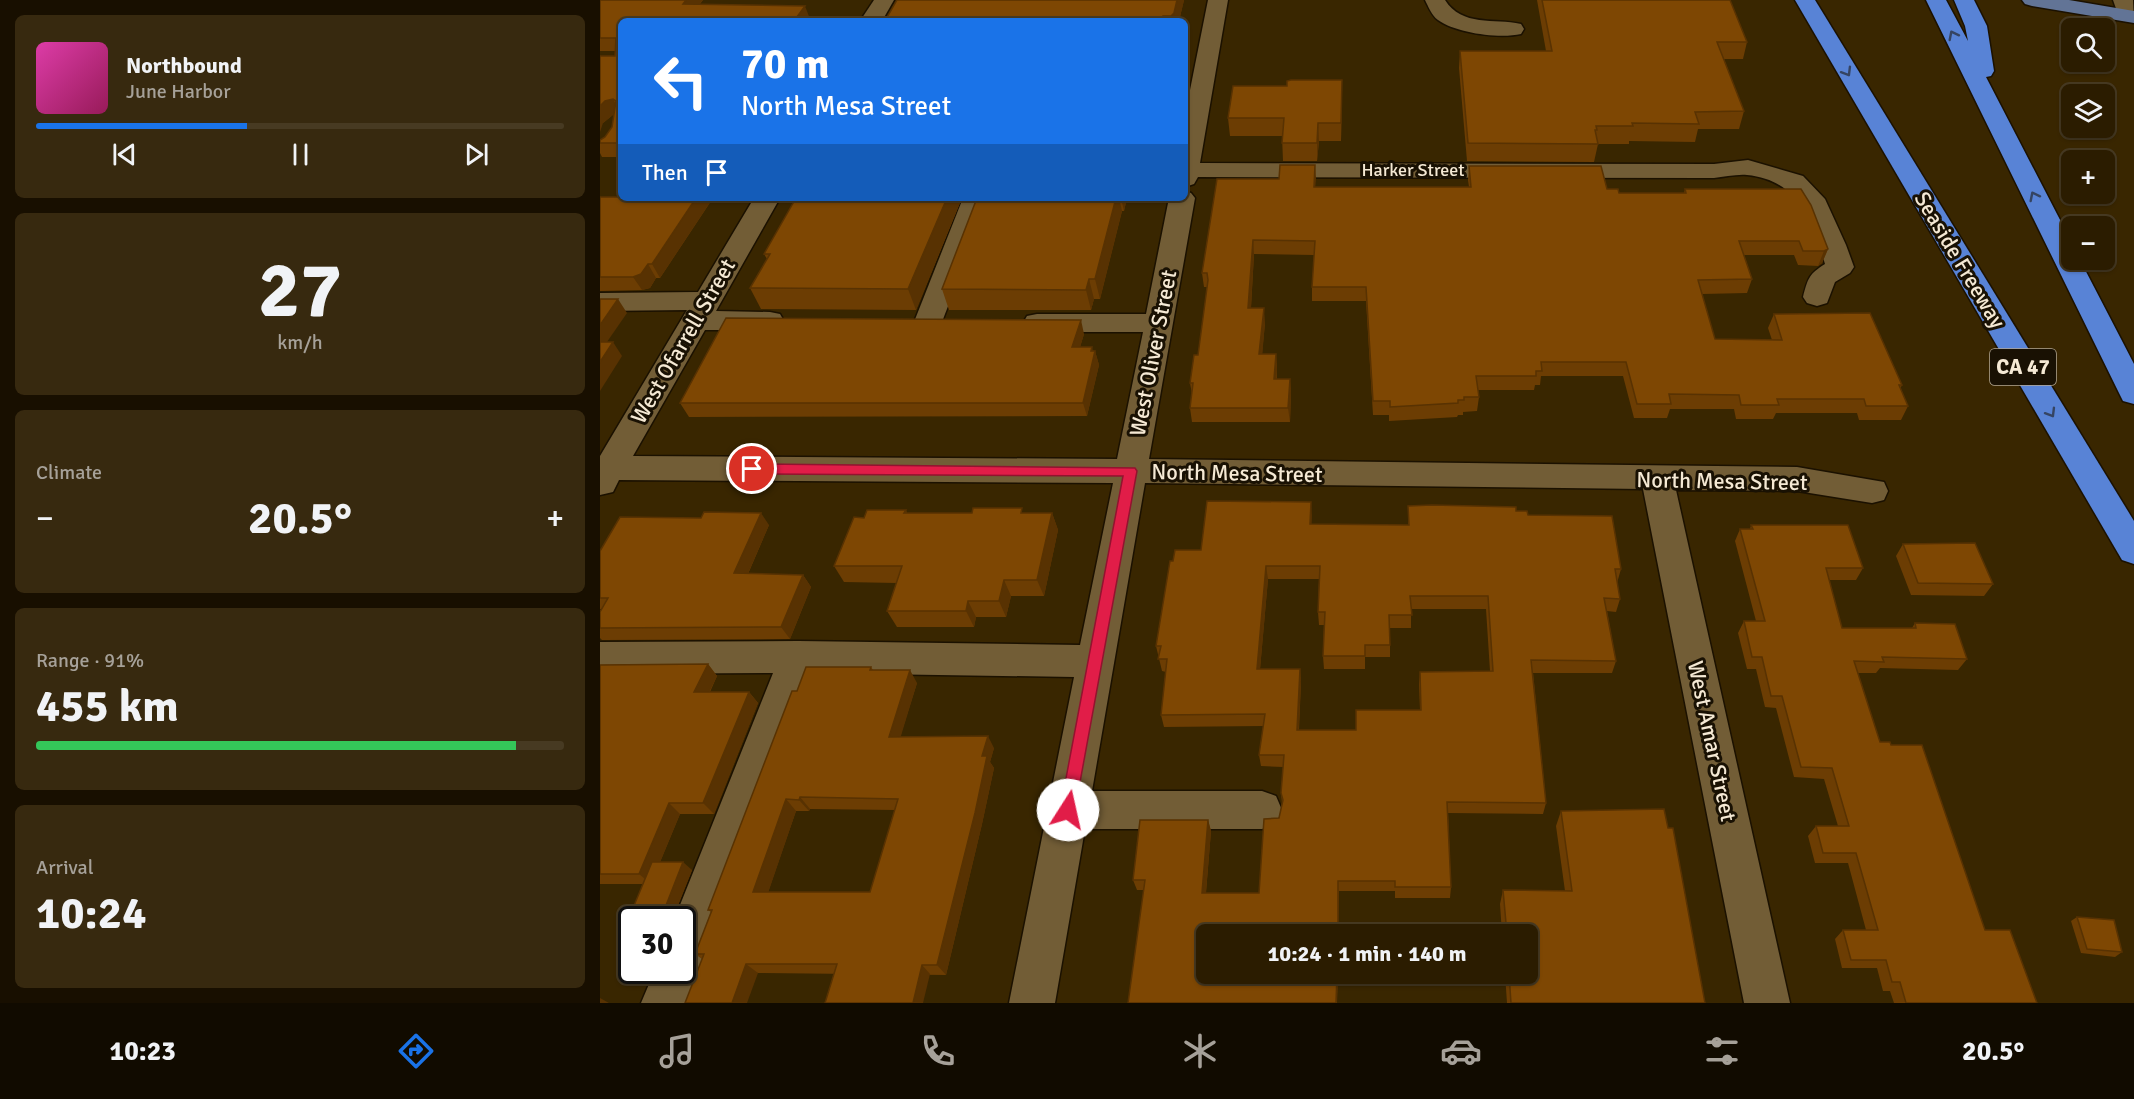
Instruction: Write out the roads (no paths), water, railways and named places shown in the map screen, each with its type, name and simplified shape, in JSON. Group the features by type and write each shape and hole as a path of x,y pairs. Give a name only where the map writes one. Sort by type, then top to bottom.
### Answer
{"highway":[{"name":"Seaside Freeway","path":"1805,0 2134,550"},
{"path":"1936,0 2134,393"},
{"path":"1964,0 1976,26 1989,106"},
{"path":"2060,248 2134,348"}],"main road":[{"path":"2032,0 2128,11"}],"street":[{"path":"873,18 884,0"},
{"name":"West Oliver Street","path":"1188,138 1196,51 1218,0"},
{"path":"1435,0 1444,15 1475,27 1513,29"},
{"name":"Harker Street","path":"1188,182 1714,171 1748,166 1794,181 1812,199 1833,245 1840,267 1822,278 1817,297"},
{"name":"West Ofarrell Street","path":"603,474 765,201"},
{"path":"928,322 975,201"},
{"name":"West Oliver Street","path":"1032,1003 1181,201"},
{"path":"600,302 800,321"},
{"path":"1009,322 1159,323"},
{"name":"North Mesa Street","path":"603,474 1130,471 1797,479 1872,491"},
{"name":"West Amar Street","path":"1657,479 1767,1003"},
{"path":"600,658 798,657 1094,661"},
{"path":"696,919 798,657"},
{"path":"1068,810 1262,810"},
{"path":"664,1003 671,984"}]}
